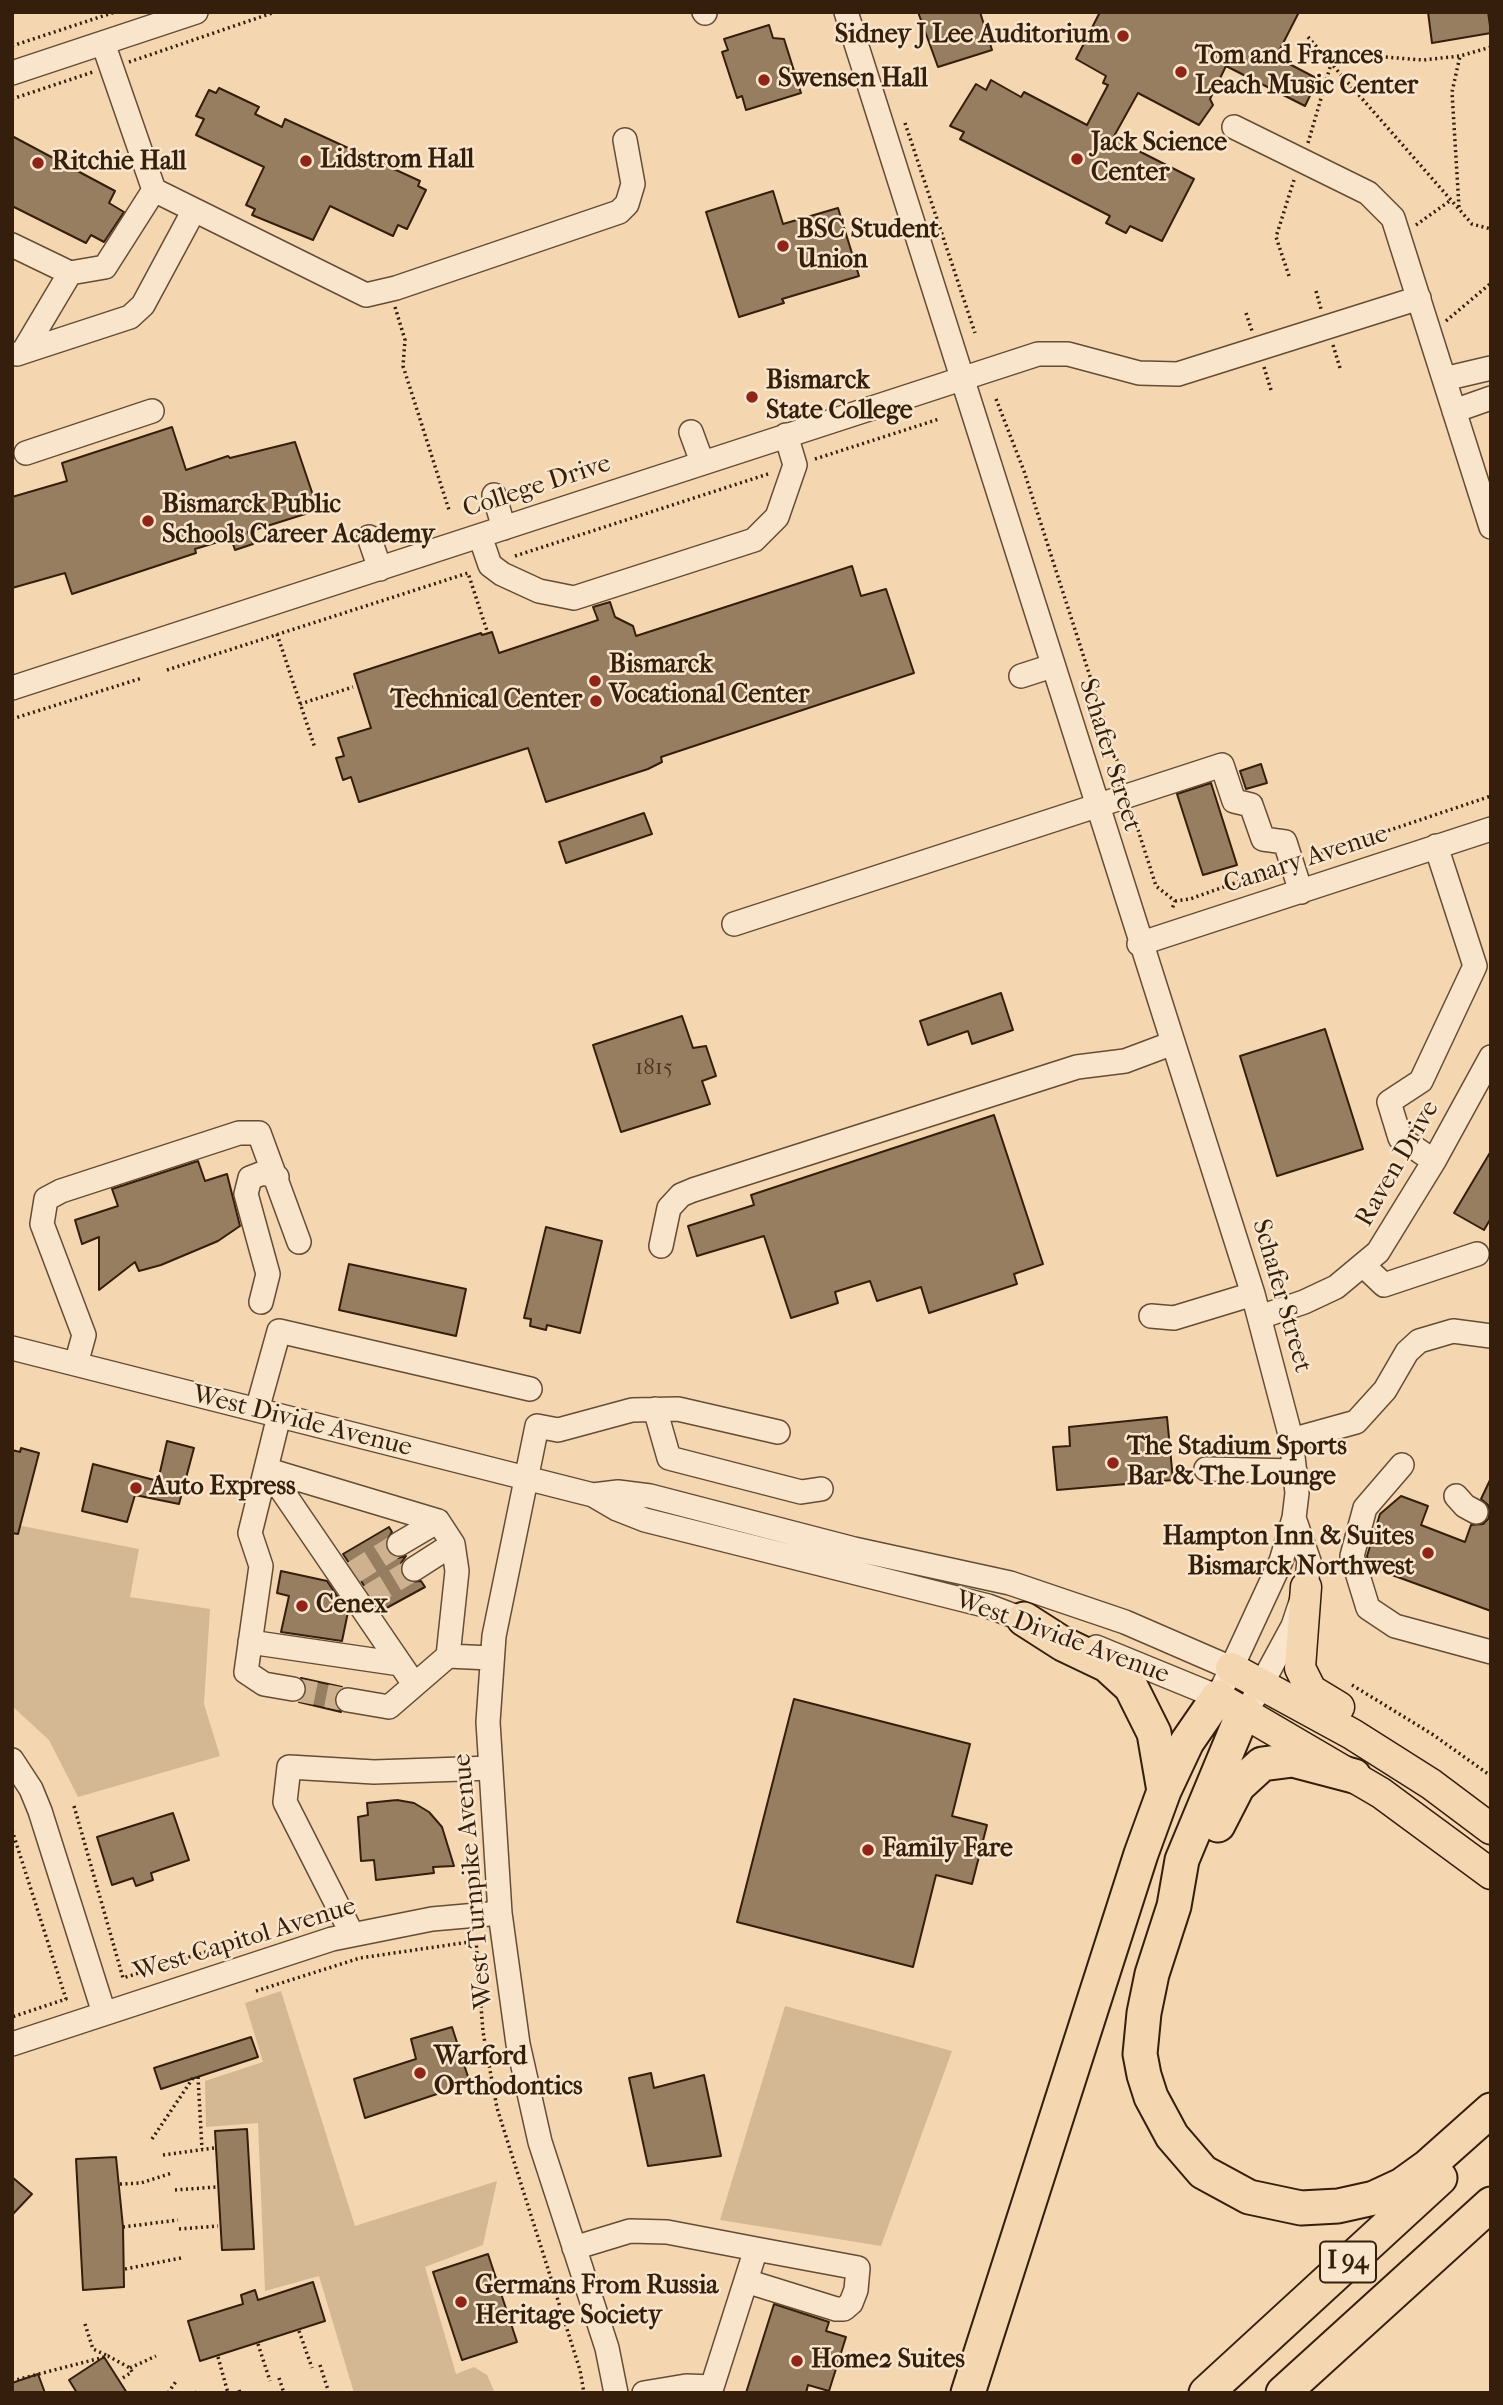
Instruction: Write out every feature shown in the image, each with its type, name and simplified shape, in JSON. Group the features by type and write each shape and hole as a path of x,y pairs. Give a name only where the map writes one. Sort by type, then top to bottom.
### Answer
{"highway":[{"path":"1024,1619 1063,1644 1107,1665 1131,1687 1154,1733 1164,1791"},
{"path":"968,2393 1137,1867 1164,1791 1187,1742 1231,1692"},
{"path":"1231,1692 1182,1860 1174,1906 1152,1974 1141,2031 1140,2054 1144,2075 1160,2117 1183,2152 1203,2172 1234,2190 1266,2202 1320,2208 1356,2202 1388,2192 1415,2177 1491,2110"},
{"path":"1174,1906 1198,1875 1227,1803 1249,1773 1262,1764 1293,1760 1354,1776"},
{"name":"I 94","path":"1206,2393 1491,2132"},
{"name":"I 94","path":"1283,2393 1491,2204"}],"main road":[{"path":"1306,1587 1300,1668 1311,1690 1339,1707 1380,1751"},
{"name":"West Divide Avenue","path":"1231,1692 1264,1685 1380,1751 1491,1829"},
{"name":"West Divide Avenue","path":"1231,1692 1427,1824 1491,1874"}],"street":[{"path":"12,73 196,12"},
{"name":"Schafer Street","path":"846,12 1139,944 1253,1294 1291,1440 1297,1493 1294,1518 1281,1561 1231,1692"},
{"path":"103,43 154,190 193,212 355,291 373,295 619,212 627,204 633,184 625,140"},
{"path":"1234,127 1378,200 1393,218 1491,527"},
{"path":"14,251 71,273 105,267 154,190"},
{"path":"18,354 130,317 143,305 193,212"},
{"path":"18,354 71,273"},
{"name":"College Drive","path":"12,688 1046,352 1078,356 1139,373 1178,374 1419,298"},
{"path":"1444,379 1491,368"},
{"path":"1454,411 1491,398"},
{"path":"26,453 152,411"},
{"path":"691,432 702,462"},
{"path":"480,536 490,565 502,574 539,591 574,598 754,540 777,517 795,465 786,435"},
{"path":"494,495 504,528"},
{"path":"369,537 380,569"},
{"path":"1021,676 1052,666"},
{"path":"734,925 1095,804 1222,765 1234,801 1251,805 1263,839 1285,842 1301,892"},
{"name":"Canary Avenue","path":"1139,944 1491,829"},
{"path":"1434,1161 1400,1138 1389,1102 1421,1081 1475,966 1436,846"},
{"path":"661,1246 669,1208 681,1195 693,1190 1077,1067 1125,1061 1172,1043"},
{"name":"Raven Drive","path":"1260,1317 1319,1296 1364,1266 1388,1240 1491,1057"},
{"path":"76,1364 84,1335 42,1224 46,1199 61,1191 239,1133 259,1133 299,1242"},
{"path":"261,1302 268,1274 246,1194 250,1178 263,1173 277,1177"},
{"path":"1364,1266 1384,1285 1478,1254"},
{"path":"1151,1316 1174,1318 1253,1294"},
{"path":"257,1410 279,1331 530,1389"},
{"path":"1291,1440 1356,1422 1385,1390 1407,1352 1419,1341 1453,1331 1491,1336"},
{"name":"West Divide Avenue","path":"12,1348 593,1495 617,1509 645,1520 988,1606 1231,1692"},
{"path":"778,1432 678,1409 655,1409 669,1458 802,1492 821,1489"},
{"name":"West Turnpike Avenue","path":"616,2393 607,2348 531,2111 518,2044 500,1913 491,1768 490,1658 537,1426 558,1430 632,1410 655,1409"},
{"path":"279,1416 268,1470 250,1533 261,1566 246,1672 264,1684 293,1689"},
{"path":"1402,1465 1365,1508 1352,1556 1368,1608 1395,1626 1491,1652"},
{"path":"1206,1469 1295,1471"},
{"path":"268,1470 438,1521 453,1544 457,1571 448,1656"},
{"path":"268,1470 347,1576 414,1684"},
{"name":"West Divide Avenue","path":"593,1495 618,1492 650,1496 854,1549 1010,1583 1115,1619 1231,1692"},
{"path":"1456,1496 1465,1506 1476,1512"},
{"name":"Schafer Street","path":"1264,1685 1293,1626 1306,1587 1309,1561 1294,1518"},
{"path":"400,1544 438,1521"},
{"path":"414,1569 453,1544"},
{"path":"250,1642 400,1664"},
{"path":"348,1700 389,1707 448,1656 490,1658"},
{"path":"12,1760 31,1789 40,1811 104,2013"},
{"path":"352,1934 285,1802 289,1767 374,1772 491,1768"},
{"name":"West Capitol Avenue","path":"12,2044 352,1934 432,1919 500,1913"},
{"path":"574,2248 630,2231 667,2232 858,2268 856,2290 851,2303 844,2309 836,2309 746,2281"},
{"path":"644,2393 686,2386 711,2390 756,2249"}],"path":[{"path":"12,46 114,12"},
{"path":"124,64 275,12"},
{"path":"1308,37 1459,209 1478,228 1491,229"},
{"path":"1320,52 1423,60 1460,56 1491,47"},
{"path":"1459,209 1452,92 1460,56"},
{"path":"12,99 97,71"},
{"path":"919,166 975,333"},
{"path":"1413,227 1451,200"},
{"path":"1446,321 1491,283"},
{"path":"1316,291 1323,315"},
{"path":"392,298 405,340 403,366 449,510"},
{"path":"1247,313 1254,338"},
{"path":"1331,340 1340,368"},
{"path":"1262,362 1271,390"},
{"path":"996,399 1024,471 1156,886 1175,901 1190,899 1279,868"},
{"path":"814,459 939,419"},
{"path":"510,558 778,471"},
{"path":"167,670 468,573 488,634"},
{"path":"277,634 315,748"},
{"path":"12,719 142,678"},
{"path":"300,704 353,687"},
{"path":"1306,858 1491,796"},
{"path":"1172,909 1175,901"},
{"path":"1344,1680 1422,1727 1491,1776"},
{"path":"74,1806 122,1978 231,1944"},
{"path":"12,1830 66,1999 12,2017"},
{"path":"256,1991 360,1958 476,1941 483,2032 497,2108 580,2370 584,2393"},
{"path":"152,2139 196,2078 202,2149"},
{"path":"163,2155 214,2148"},
{"path":"121,2184 141,2183 172,2173"},
{"path":"175,2190 216,2187"},
{"path":"123,2227 178,2220"},
{"path":"179,2229 218,2226"},
{"path":"125,2269 181,2258"},
{"path":"85,2324 93,2349 130,2368"},
{"path":"299,2331 312,2368"},
{"path":"258,2344 270,2381"},
{"path":"12,2381 108,2356"},
{"path":"130,2368 156,2356"},
{"path":"218,2357 228,2393"},
{"path":"320,2365 328,2393"},
{"path":"121,2379 132,2372 130,2368"},
{"path":"279,2378 284,2393"},
{"path":"168,2393 177,2380"}],"shaded area":[{"path":"12,1524 139,1549 130,1597 210,1609 204,1704 220,1756 78,1797 49,1740 12,1706"},
{"path":"281,1991 355,2226 497,2181 483,2245 425,2267 456,2374 474,2367 487,2375 495,2393 354,2393 319,2276 265,2291 258,2123 206,2127 205,2081 263,2062 245,2003"},
{"path":"785,2006 952,2051 881,2246 720,2220"}],"building":[{"path":"918,12 980,12 992,50 938,67"},
{"path":"1100,12 1299,12 1276,57 1318,79 1305,106 1226,66 1210,99 1213,105 1199,125 1138,93 1113,138 1194,179 1162,241 1130,226 1126,233 1106,223 1110,216 960,139 964,132 950,126 976,84 986,90 991,80 1021,97 1024,92 1087,125 1108,85 1103,83 1106,76 1076,59"},
{"path":"1428,12 1488,12 1491,33 1432,43"},
{"name":"Swensen Hall","path":"769,25 773,38 784,39 801,93 746,110 742,96 737,98 722,52 728,50 724,39"},
{"name":"Lidstrom Hall","path":"219,88 259,107 255,114 282,127 285,119 420,181 418,186 426,190 407,229 398,225 393,236 330,206 313,240 252,215 255,209 246,205 264,167 196,135 204,119 196,116 209,90 216,93"},
{"name":"Ritchie Hall","path":"12,136 115,191 109,203 124,212 104,242 91,235 86,243 12,206"},
{"name":"BSC Student Union","path":"773,191 783,224 838,208 859,276 782,299 784,303 739,317 706,212"},
{"name":"Bismarck Public Schools Career Academy","path":"172,427 186,470 228,456 230,458 295,442 318,510 248,532 253,544 235,550 231,538 195,549 196,553 72,594 65,573 12,588 12,497 67,481 62,463"},
{"name":"Technical Center","path":"852,566 861,596 886,589 914,673 661,757 662,762 648,769 546,802 528,748 359,802 351,777 343,780 336,758 344,756 338,738 371,728 354,674 481,633 492,632 499,653 598,620 593,607 610,602 615,617 633,626 636,636"},
{"path":"1261,764 1267,783 1246,789 1240,771"},
{"path":"1211,783 1237,865 1203,875 1177,794"},
{"path":"644,813 652,834 566,863 559,842"},
{"path":"1001,993 1013,1030 972,1044 968,1031 928,1045 920,1021"},
{"path":"682,1016 693,1048 706,1046 716,1076 702,1081 710,1104 621,1132 593,1045"},
{"path":"1325,1029 1363,1149 1277,1176 1240,1056"},
{"path":"994,1115 1043,1264 1014,1274 1017,1284 929,1313 921,1287 877,1301 870,1281 835,1292 838,1303 791,1318 764,1236 697,1256 688,1226 754,1205 751,1195"},
{"path":"1491,1151 1491,1218 1484,1230 1454,1213"},
{"path":"198,1161 205,1181 227,1174 240,1226 218,1241 161,1265 139,1271 135,1262 99,1290 99,1237 82,1244 75,1220 118,1206 112,1189"},
{"path":"546,1227 602,1241 580,1333 547,1325 546,1330 530,1326 531,1319 524,1318"},
{"path":"349,1264 466,1289 456,1336 339,1310"},
{"name":"The Stadium Sports Bar & The Lounge","path":"1167,1417 1173,1480 1057,1490 1053,1447 1070,1446 1069,1427"},
{"name":"Auto Express","path":"167,1441 194,1448 179,1504 135,1495 127,1522 82,1511 93,1464 158,1481"},
{"path":"21,1448 39,1453 18,1534 12,1533 12,1450 20,1452"},
{"name":"Hampton Inn & Suites Bismarck Northwest","path":"1491,1478 1491,1611 1370,1567 1367,1556 1380,1514 1401,1496 1428,1506 1421,1525 1465,1542 1471,1525 1483,1524 1489,1518 1488,1505 1481,1499"},
{"name":"Cenex","path":"389,1527 392,1532 385,1543 387,1552 398,1558 406,1556 401,1563 402,1576 408,1582 421,1581 425,1587 381,1611 343,1554"},
{"path":"281,1571 327,1581 348,1612 342,1641 281,1632 289,1596 277,1593"},
{"path":"301,1678 342,1687 334,1698 341,1712 299,1702 307,1691"},
{"name":"Family Fare","path":"794,1699 970,1744 952,1816 987,1825 972,1884 936,1875 913,1967 737,1922"},
{"path":"397,1800 414,1803 429,1812 442,1827 454,1866 433,1867 434,1873 376,1880 374,1860 361,1861 358,1817 368,1815 367,1803"},
{"path":"173,1813 189,1860 151,1873 153,1880 136,1886 133,1878 112,1885 97,1837"},
{"name":"Warford Orthodontics","path":"452,2027 470,2083 365,2118 354,2079 416,2059 411,2039"},
{"path":"251,2037 258,2057 161,2089 154,2068"},
{"path":"651,2073 654,2088 704,2075 721,2156 648,2166 629,2078"},
{"path":"247,2129 254,2249 222,2250 215,2131"},
{"path":"116,2157 123,2227 124,2287 83,2290 76,2159"},
{"path":"12,2177 32,2194 12,2215"},
{"name":"Germans From Russia Heritage Society","path":"488,2254 517,2342 462,2360 433,2272"},
{"path":"313,2282 325,2321 200,2361 188,2321 243,2304 241,2295 255,2290 258,2300"},
{"name":"Home2 Suites","path":"774,2304 829,2322 826,2331 846,2337 829,2391 808,2385 806,2393 746,2393"},
{"path":"104,2357 127,2393 77,2393 69,2380"},
{"path":"38,2374 45,2393 12,2393 12,2383"}],"tunnel":[{"path":"351,1574 399,1544"},
{"path":"366,1598 414,1569"},
{"path":"293,1689 348,1700"}],"place":[{"name":"Sidney J Lee Auditorium","path":"1123,36"},
{"name":"Tom and Frances Leach Music Center","path":"1181,72"},
{"name":"Swensen Hall","path":"764,80"},
{"name":"Jack Science Center","path":"1077,159"},
{"name":"Lidstrom Hall","path":"306,161"},
{"name":"Ritchie Hall","path":"38,163"},
{"name":"BSC Student Union","path":"783,246"},
{"name":"Bismarck State College","path":"752,397"},
{"name":"Bismarck Public Schools Career Academy","path":"148,521"},
{"name":"Bismarck Vocational Center","path":"595,681"},
{"name":"Technical Center","path":"596,701"},
{"name":"The Stadium Sports Bar & The Lounge","path":"1113,1463"},
{"name":"Auto Express","path":"136,1488"},
{"name":"Hampton Inn & Suites Bismarck Northwest","path":"1428,1553"},
{"name":"Cenex","path":"302,1606"},
{"name":"Family Fare","path":"868,1850"},
{"name":"Warford Orthodontics","path":"420,2073"},
{"name":"Germans From Russia Heritage Society","path":"461,2302"},
{"name":"Home2 Suites","path":"797,2361"}]}
